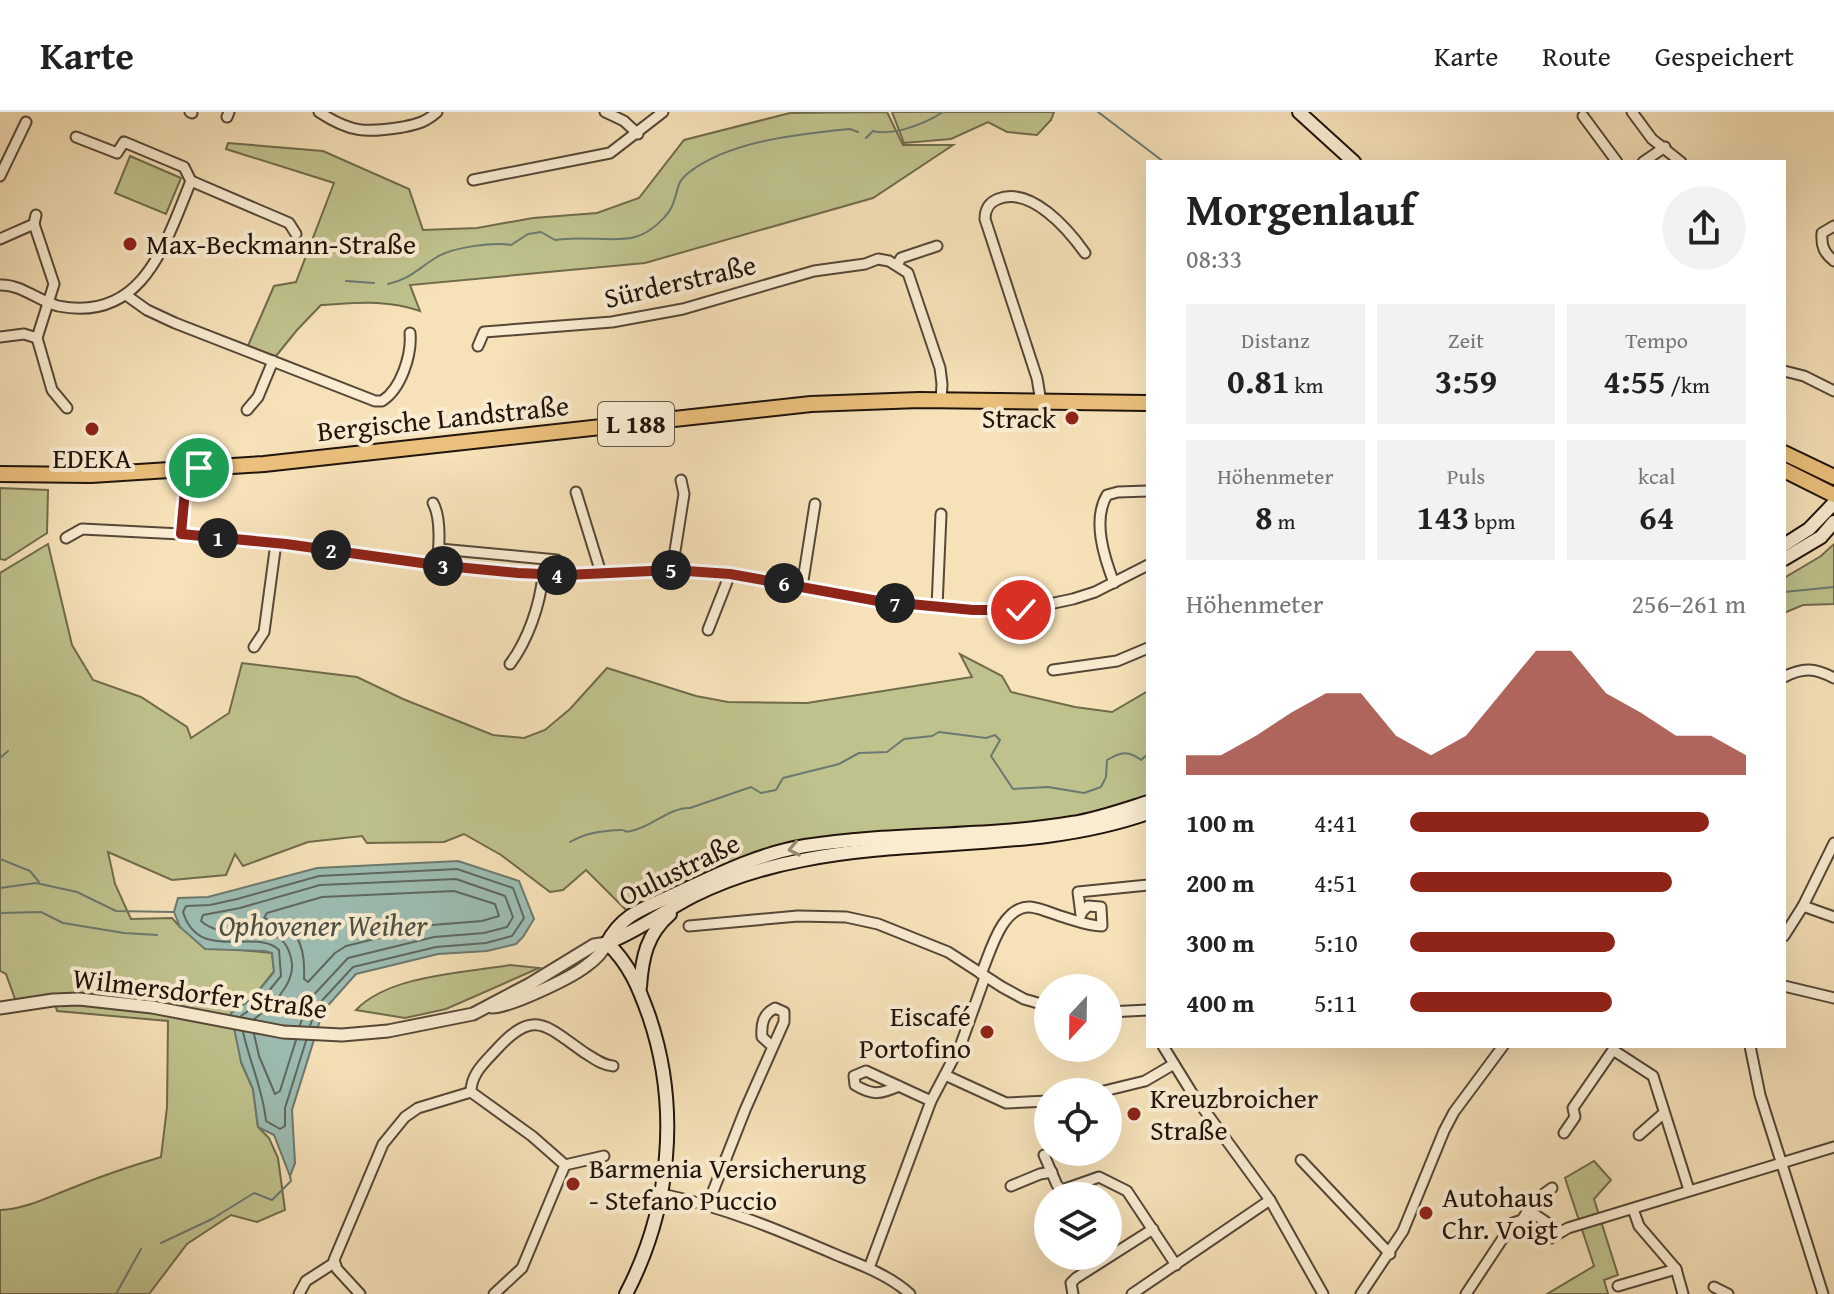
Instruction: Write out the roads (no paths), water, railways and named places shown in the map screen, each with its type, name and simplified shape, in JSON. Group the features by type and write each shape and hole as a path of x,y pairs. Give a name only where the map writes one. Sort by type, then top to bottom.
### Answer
{"main road":[{"path":"1299,112 1352,160"},
{"name":"Bergische Landstraße","path":"0,474 126,473 264,464 811,404 941,401 1146,403"},
{"path":"1786,454 1834,477"},
{"path":"1786,471 1834,495"},
{"path":"1786,544 1809,529 1834,503"},
{"path":"1821,537 1834,522"},
{"path":"1786,558 1834,531"},
{"name":"Oulustraße","path":"607,943 626,918 647,905 759,857 804,846 850,841 1073,823 1146,803"},
{"name":"Oulustraße","path":"607,943 624,937 695,895 726,881 802,860 868,850 1057,836 1146,814"},
{"path":"640,990 644,949 663,920 692,901 740,877"},
{"path":"607,943 622,957 640,990 658,1044 668,1103 662,1194 648,1246 626,1294"}],"street":[{"path":"319,112 355,131 367,133 419,124 437,112"},
{"path":"605,112 624,121 638,134"},
{"path":"473,180 610,153 663,112"},
{"path":"1632,112 1652,139 1679,160"},
{"path":"1583,116 1616,160"},
{"path":"0,176 26,122"},
{"path":"76,137 117,153 124,142 184,167 191,181 289,223 296,234"},
{"path":"1646,160 1665,147"},
{"path":"0,285 28,293 49,304 77,310 103,305 126,295 146,275 167,242 191,181"},
{"path":"1041,402 1037,378 987,226 986,209 993,201 1004,198 1028,200 1075,238 1085,253"},
{"path":"0,239 35,220 54,284 37,338 52,390 67,408"},
{"path":"1834,226 1822,233 1823,248 1834,261"},
{"name":"Sürderstraße","path":"478,346 484,332 612,322 683,309 814,271 865,264 878,259 897,265 901,258 937,246"},
{"path":"897,265 908,273 940,368 941,401"},
{"path":"126,295 147,310 175,323 375,401 389,397 399,380 411,346 410,333"},
{"path":"0,337 24,334 37,338"},
{"path":"247,410 258,397 273,361"},
{"path":"1786,372 1804,376 1834,391"},
{"path":"181,534 187,469"},
{"path":"672,570 684,494 681,480"},
{"path":"1114,583 1102,547 1101,505 1107,495 1146,491"},
{"path":"576,492 601,573"},
{"path":"433,503 440,549 436,565"},
{"path":"802,587 815,504"},
{"path":"937,607 941,514"},
{"path":"66,538 82,529 181,534 543,575 672,570 730,574 878,601 986,610 1032,608 1073,599 1146,569"},
{"path":"254,647 264,632 276,543"},
{"path":"440,549 557,560 564,567 566,575"},
{"path":"708,630 730,574"},
{"path":"510,664 535,613 543,575"},
{"path":"1053,670 1117,661 1146,649"},
{"path":"1786,676 1806,669 1834,678"},
{"path":"1786,933 1834,843"},
{"path":"869,1268 931,1101 961,1044 1003,924 1009,916 1030,907 1080,918 1078,892 1146,885"},
{"path":"1803,906 1834,917"},
{"path":"689,926 798,916 846,917 878,924 948,952 1024,999 1034,1002"},
{"name":"Wilmersdorfer Straße","path":"0,1008 79,999 138,1005 283,1032 342,1035 408,1029 461,1017 487,1007 594,945 607,943"},
{"path":"1786,986 1834,998"},
{"path":"1122,1011 1145,1010"},
{"path":"471,1092 477,1071 514,1030 528,1024 551,1030 600,1063 613,1066"},
{"path":"708,1204 772,1046"},
{"path":"1164,1048 1270,1200 1323,1294"},
{"path":"1361,1294 1390,1254 1410,1216 1454,1112 1502,1048"},
{"path":"1750,1048 1760,1095 1823,1294"},
{"path":"1564,1133 1575,1117 1573,1108 1613,1050 1653,1076 1689,1190"},
{"path":"1122,1087 1145,1081 1174,1064"},
{"path":"945,1075 1006,1103 1034,1102"},
{"path":"899,1086 931,1101"},
{"path":"471,1092 532,1136 565,1165"},
{"path":"299,1294 306,1281 334,1263 383,1144 405,1117 418,1108 471,1092"},
{"path":"1639,1135 1664,1113"},
{"path":"1522,1220 1551,1238 1689,1190 1834,1147"},
{"path":"565,1165 604,1156"},
{"path":"1301,1160 1390,1254"},
{"path":"494,1294 522,1268 565,1165"},
{"path":"1049,1166 1056,1182"},
{"path":"1011,1186 1052,1172"},
{"path":"1087,1182 1099,1177 1110,1182"},
{"path":"1122,1188 1127,1191 1176,1265"},
{"path":"1466,1294 1513,1223 1522,1220 1534,1201 1552,1188"},
{"path":"662,1194 708,1204 869,1268 910,1294"},
{"path":"1132,1294 1270,1200"},
{"path":"1633,1209 1639,1226 1676,1269 1683,1294"},
{"path":"1528,1210 1561,1232"},
{"path":"1122,1246 1153,1229"},
{"path":"334,1263 360,1294"},
{"path":"1618,1286 1676,1269"},
{"path":"1073,1294 1071,1283 1086,1270"},
{"path":"1714,1287 1728,1294"}],"water":[{"name":"Ophovener Weiher","path":"458,861 519,881 534,919 516,944 487,951 438,954 356,974 323,1011 292,1110 295,1163 290,1176 274,1135 258,1127 253,1089 241,1062 231,1013 252,999 274,972 272,953 205,949 180,927 174,912 178,898 208,897 317,868"}],"waterway":[{"path":"866,138 873,131 890,132 909,128 943,112"},
{"path":"1098,112 1161,160"},
{"path":"388,284 408,276 444,253 474,246 511,245 528,234 541,232 555,240 635,237 664,218 684,177 722,154 786,137 850,129 858,132"},
{"path":"346,281 374,283"},
{"path":"1786,592 1834,587"},
{"path":"570,842 593,833 639,829 675,811 751,787 761,793 776,790 783,778 839,764 859,753 887,752 904,739 932,736 939,732 986,738 995,735 1000,740 991,756 1013,789 1048,787 1084,793 1101,787 1106,777 1107,760 1124,753 1141,760 1146,756"},
{"path":"0,758 8,751"},
{"path":"0,859 30,871 39,882"},
{"path":"0,888 36,883 77,892 116,911 173,912"},
{"path":"0,913 41,912 63,923 157,935"},
{"path":"161,1243 212,1219 254,1193 272,1200 291,1181 290,1176"},
{"path":"116,1294 141,1249"}],"place":[{"name":"Max-Beckmann-Straße","path":"130,244"},
{"name":"Strack","path":"1072,418"},
{"name":"EDEKA","path":"92,429"},
{"name":"Eiscafé Portofino","path":"987,1032"},
{"name":"Kreuzbroicher Straße","path":"1134,1114"},
{"name":"Barmenia Versicherung - Stefano Puccio","path":"573,1184"},
{"name":"Autohaus Chr. Voigt","path":"1426,1213"}]}
